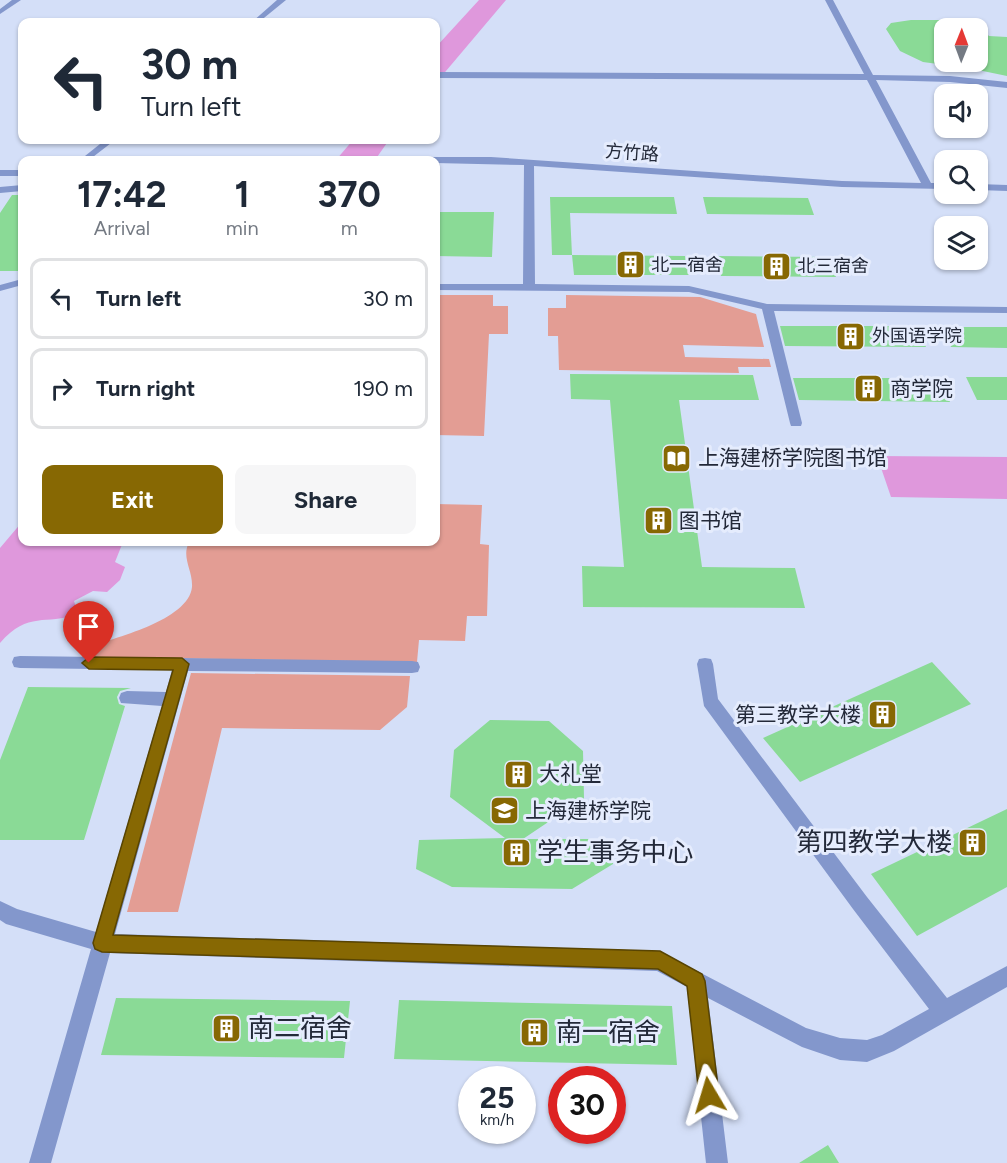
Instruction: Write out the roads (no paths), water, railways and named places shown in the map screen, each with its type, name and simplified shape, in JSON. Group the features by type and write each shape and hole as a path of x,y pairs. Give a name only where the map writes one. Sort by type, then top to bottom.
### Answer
{"street":[{"path":"0,12 17,0"},
{"path":"260,18 282,0"},
{"path":"829,0 928,186"},
{"path":"440,75 870,77 950,79 1007,85"},
{"path":"89,156 105,144"},
{"name":"方竹路","path":"440,161 529,163 843,184 934,186"},
{"path":"529,163 529,287"},
{"path":"0,173 18,173"},
{"path":"988,187 1007,188"},
{"path":"0,190 18,188"},
{"path":"0,283 18,283"},
{"path":"0,288 18,283"},
{"path":"440,286 700,290 767,307 1007,310"},
{"path":"767,307 796,423"},
{"path":"20,662 411,667"},
{"path":"40,1163 182,664"},
{"path":"705,664 710,701 860,903 945,1012"},
{"path":"128,698 172,699"},
{"path":"0,910 13,917 102,943 660,960 802,1037 840,1049 867,1051 887,1044 1007,976"},
{"path":"696,981 717,1163"}],"place":[{"name":"北一宿舍","path":"630,265"},
{"name":"北三宿舍","path":"776,266"},
{"name":"外国语学院","path":"851,336"},
{"name":"商学院","path":"869,389"},
{"name":"上海建桥学院图书馆","path":"677,458"},
{"name":"图书馆","path":"658,521"},
{"name":"第三教学大楼","path":"882,715"},
{"name":"大礼堂","path":"518,774"},
{"name":"上海建桥学院","path":"504,811"},
{"name":"第四教学大楼","path":"973,842"},
{"name":"学生事务中心","path":"516,852"},
{"name":"南二宿舍","path":"227,1028"},
{"name":"南一宿舍","path":"535,1032"}]}
